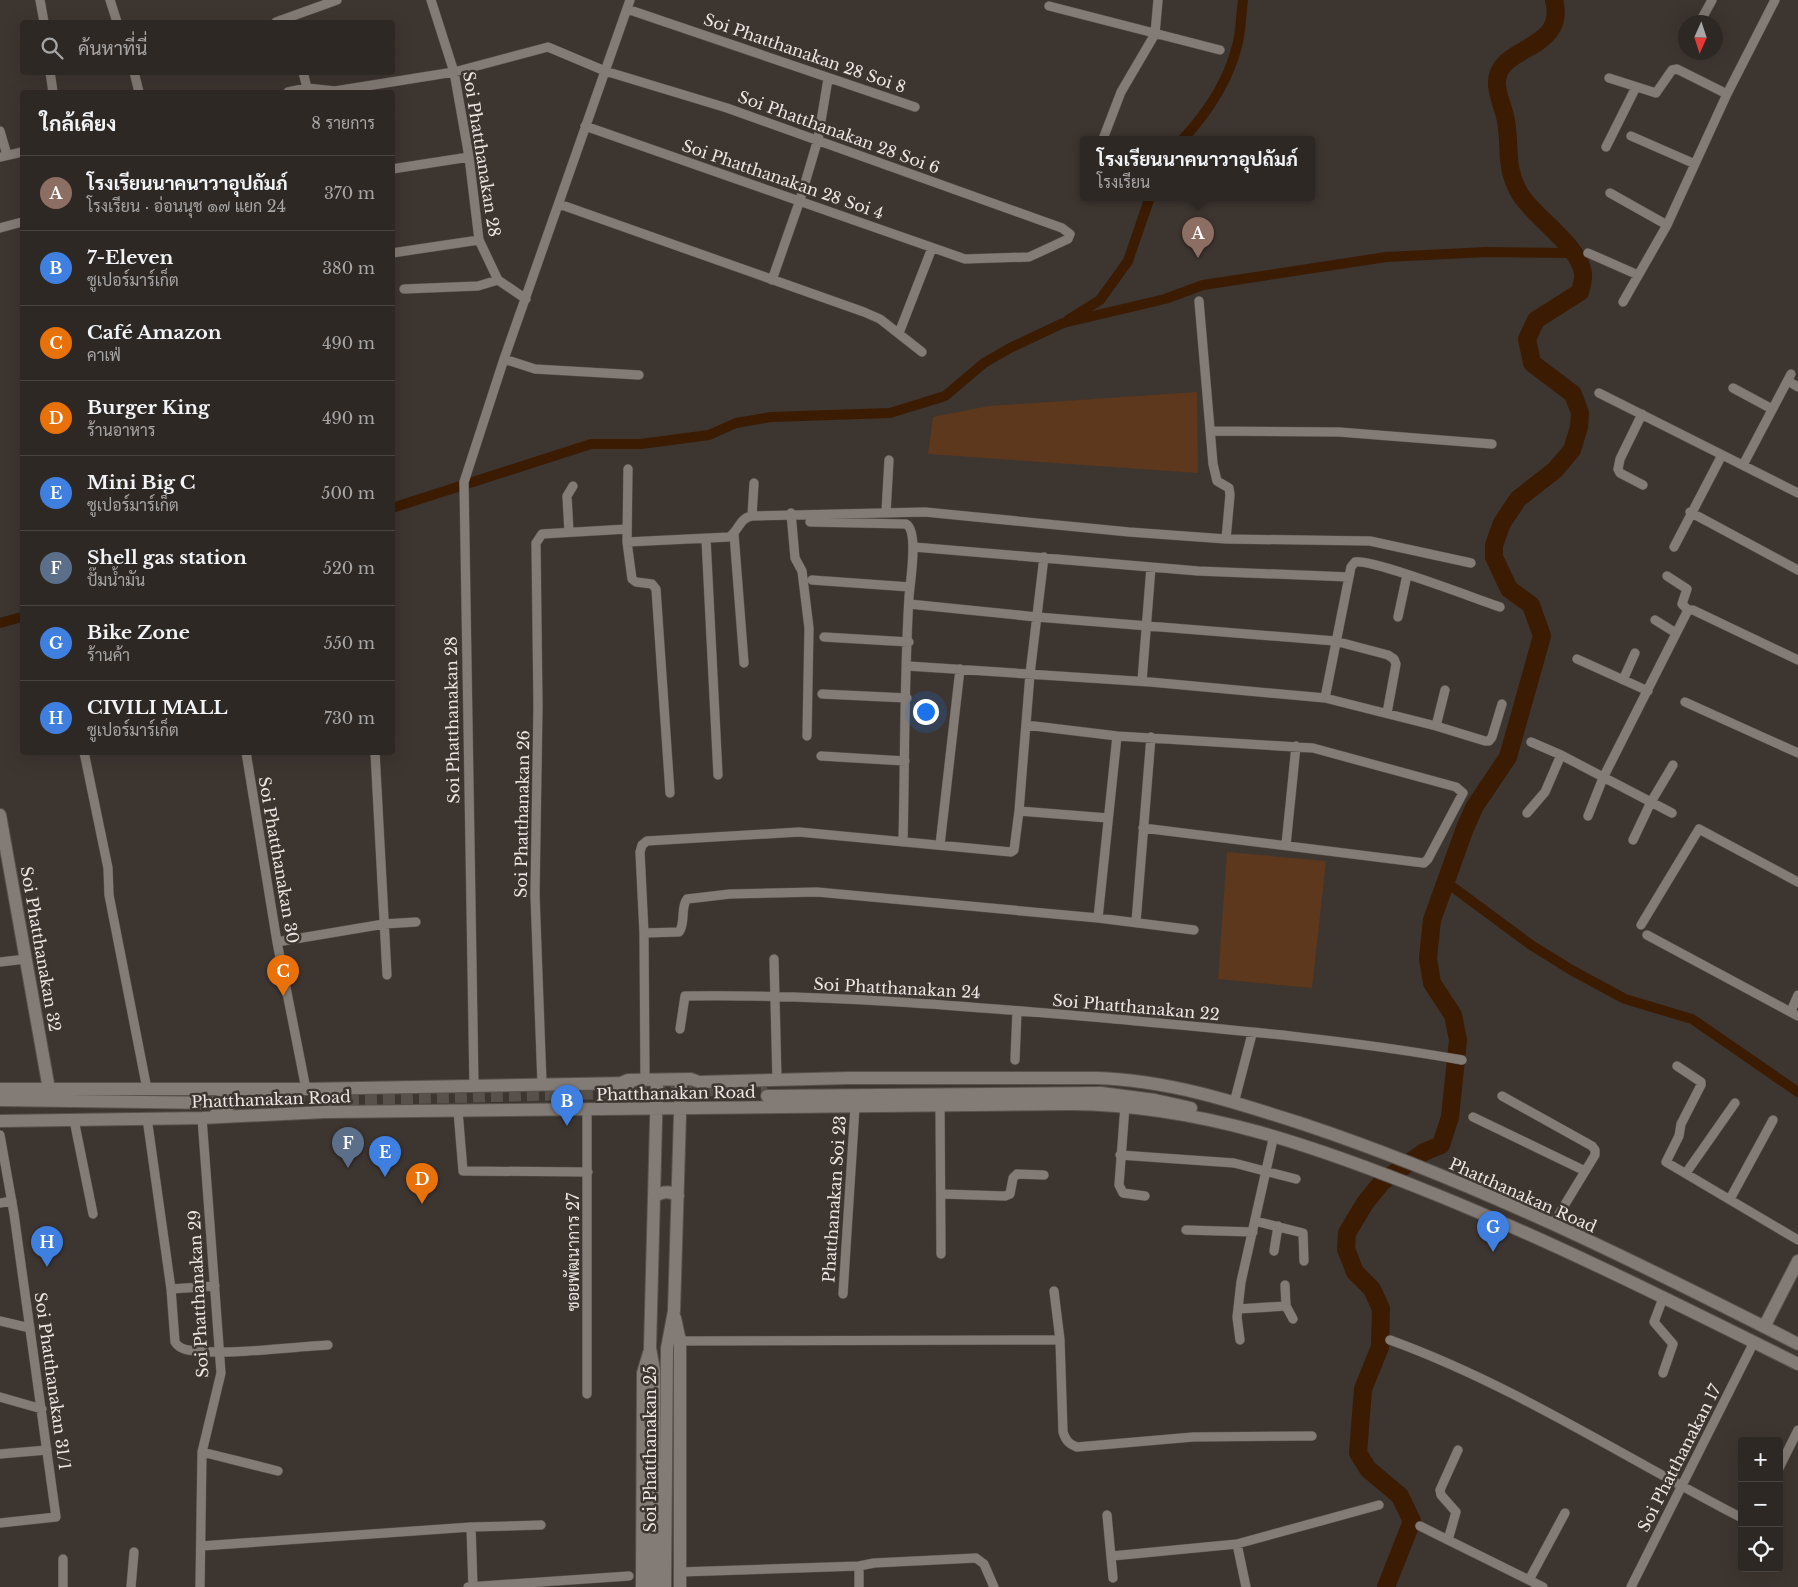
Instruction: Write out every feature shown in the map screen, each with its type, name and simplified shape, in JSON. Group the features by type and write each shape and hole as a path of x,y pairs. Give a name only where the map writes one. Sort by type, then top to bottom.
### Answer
{"main road":[{"name":"Soi Phatthanakan 32","path":"0,815 49,1089"},
{"name":"Phatthanakan Road","path":"0,1089 219,1090 474,1087 691,1079 855,1107 1071,1104 1125,1106 1199,1117 1260,1131"},
{"path":"651,1081 700,1082"},
{"name":"Soi Phatthanakan 25","path":"651,1081 657,1110 650,1348 654,1370 654,1587"},
{"name":"Soi Phatthanakan 25","path":"665,1587 667,1348 674,1311 681,1082"},
{"name":"Phatthanakan Road","path":"0,1108 325,1112 657,1110 680,1109 769,1091 1101,1084 1156,1088 1229,1102 1326,1132 1429,1170 1553,1224 1798,1344"},
{"path":"211,1111 226,1110 230,1104 228,1094 219,1090"},
{"name":"Phatthanakan Road","path":"769,1091 1102,1093 1175,1104 1274,1135 1415,1186 1555,1245 1798,1364"},
{"name":"Phatthanakan Road","path":"0,1100 211,1111"},
{"name":"Phatthanakan Road","path":"0,1121 147,1118 211,1111"},
{"path":"655,1196 662,1192 672,1192 678,1196"},
{"path":"1764,1327 1798,1261"},
{"name":"Soi Phatthanakan 25","path":"674,1311 680,1341 680,1587"},
{"name":"Soi Phatthanakan 25","path":"642,1587 643,1373 650,1348"}],"street":[{"path":"40,0 44,20"},
{"path":"110,0 116,20"},
{"path":"290,20 337,0"},
{"name":"Soi Phatthanakan 28","path":"431,0 454,72 469,157 478,240 498,280 526,299"},
{"path":"1104,136 1121,92 1155,34 1158,0"},
{"path":"1704,15 1712,0"},
{"path":"1623,302 1666,225 1727,94 1775,0"},
{"name":"Soi Phatthanakan 28","path":"474,1087 464,482 504,359 628,4"},
{"name":"Soi Phatthanakan 28 Soi 8","path":"628,4 828,79 915,107"},
{"path":"1049,6 1220,50"},
{"name":"Soi Phatthanakan 28 Soi 6","path":"341,90 454,72 548,47 605,71 727,108 818,139 1062,228 1070,234 1068,239 1033,256 970,260"},
{"path":"1609,78 1656,92 1674,69 1727,94"},
{"path":"50,75 53,90"},
{"path":"135,75 138,90"},
{"path":"304,75 307,88"},
{"path":"772,280 800,200 818,139 828,79"},
{"path":"1606,147 1636,87"},
{"name":"Soi Phatthanakan 28 Soi 6","path":"298,90 307,88 326,90"},
{"name":"Soi Phatthanakan 28 Soi 4","path":"585,126 970,260"},
{"path":"0,131 4,156 20,152"},
{"path":"1631,136 1695,164"},
{"path":"395,169 469,157"},
{"path":"1610,193 1666,225"},
{"path":"559,204 864,312 880,319 922,352"},
{"path":"0,228 20,223"},
{"path":"395,253 478,240"},
{"path":"899,333 932,248"},
{"path":"1588,253 1638,275"},
{"path":"404,289 478,286 498,280"},
{"path":"1199,301 1215,476 1217,481 1229,488 1230,495 1226,539"},
{"path":"504,359 535,369 639,375"},
{"path":"1743,465 1790,377 1798,387"},
{"path":"1733,388 1772,409"},
{"path":"1599,393 1798,493"},
{"path":"1642,414 1620,459 1618,469 1620,473 1643,485"},
{"path":"1210,431 1339,432 1492,444"},
{"path":"1674,547 1690,512 1722,455"},
{"path":"886,512 889,460"},
{"path":"628,469 627,542 632,579 636,582 652,584 656,589 670,793"},
{"path":"752,516 754,483"},
{"path":"573,486 568,496 569,532 627,529"},
{"path":"627,542 728,537 734,534 742,520 752,516 886,512 975,515 1129,532 1226,539 1370,541 1472,563"},
{"path":"1690,512 1798,570"},
{"path":"792,514 795,558 804,587 809,628 807,736"},
{"path":"810,522 906,524 910,528 914,547 909,604 902,842"},
{"name":"Soi Phatthanakan 26","path":"542,1084 535,895 538,706 536,543 542,534 569,532"},
{"path":"734,534 744,663"},
{"path":"706,539 718,775"},
{"path":"914,547 1151,567 1349,577"},
{"path":"651,1081 640,852 642,844 647,841 799,832 1013,852 1016,842 1030,674 1044,557"},
{"path":"1325,698 1335,641 1353,564 1360,561 1500,607"},
{"path":"1142,681 1151,567"},
{"path":"1398,617 1407,575"},
{"path":"1667,576 1687,589 1682,604 1688,610 1693,610 1798,660"},
{"path":"812,580 910,586"},
{"path":"909,604 1037,617 1335,641 1388,655 1394,659 1396,664 1387,713"},
{"path":"1588,816 1603,778 1688,610"},
{"path":"1655,620 1676,633"},
{"path":"824,637 909,642"},
{"path":"1622,680 1635,653"},
{"path":"1578,659 1648,691"},
{"path":"908,666 1142,681 1325,698 1489,741 1502,704"},
{"path":"940,845 960,669"},
{"path":"1436,726 1445,690"},
{"path":"822,694 907,698"},
{"path":"1685,702 1798,754"},
{"path":"1026,725 1117,736 1312,748 1456,787 1463,794 1428,859 1424,863 1143,828"},
{"path":"1098,918 1117,736"},
{"path":"1136,922 1151,738"},
{"path":"1531,742 1672,813"},
{"path":"1286,845 1296,746"},
{"path":"85,755 108,868 109,895 147,1089"},
{"name":"Soi Phatthanakan 30","path":"246,755 277,942 306,1089"},
{"path":"375,755 387,975"},
{"path":"821,756 905,761"},
{"path":"1527,813 1544,792 1561,756"},
{"path":"1633,840 1651,802 1673,765"},
{"path":"1019,811 1108,818"},
{"path":"1641,926 1699,829 1798,882"},
{"path":"644,933 679,932 682,927 685,901 730,894 817,892 1098,918 1194,930"},
{"path":"277,942 384,924 416,922"},
{"path":"1647,935 1794,1013 1798,995"},
{"path":"0,962 26,959"},
{"path":"769,1091 776,996 774,959"},
{"name":"Soi Phatthanakan 24","path":"680,1029 685,996 776,996 1017,1010"},
{"path":"1015,1060 1017,1010"},
{"name":"Soi Phatthanakan 22","path":"1017,1010 1403,1049 1461,1060"},
{"path":"1229,1102 1252,1034"},
{"path":"1677,1066 1701,1083 1681,1124 1679,1136 1666,1161 1798,1240"},
{"path":"1502,1096 1592,1146 1596,1152 1553,1224"},
{"path":"1686,1174 1735,1103"},
{"path":"940,1106 942,1254"},
{"path":"1125,1106 1119,1186 1121,1191 1145,1196"},
{"name":"Phatthanakan Soi 23","path":"843,1294 855,1142 855,1107"},
{"name":"ซอยพัฒนาการ 27","path":"587,1394 588,1110"},
{"name":"Soi Phatthanakan 29","path":"200,1587 202,1452 221,1373 215,1286 211,1111"},
{"path":"458,1111 463,1171 588,1172"},
{"path":"1474,1117 1585,1171"},
{"path":"147,1118 170,1289 175,1342 178,1347 186,1350 220,1351 328,1345"},
{"path":"74,1120 92,1214"},
{"path":"1730,1199 1773,1120"},
{"name":"Soi Phatthanakan 31/1","path":"0,1134 12,1201 56,1517 0,1524"},
{"path":"1240,1340 1238,1309 1241,1282 1274,1135"},
{"path":"1120,1155 1229,1162 1296,1179"},
{"path":"942,1194 1005,1196 1010,1194 1013,1178 1017,1174 1044,1175"},
{"path":"0,1203 12,1201"},
{"path":"1254,1221 1303,1232 1304,1261"},
{"path":"1274,1251 1278,1226"},
{"path":"1186,1230 1253,1232"},
{"path":"1285,1285 1286,1306 1293,1319"},
{"path":"170,1289 215,1286"},
{"path":"1054,1291 1060,1340 1064,1432 1066,1440 1077,1448 1193,1438 1312,1436"},
{"path":"1663,1298 1654,1322 1673,1344 1663,1372"},
{"path":"1238,1309 1286,1306"},
{"path":"0,1321 30,1328"},
{"path":"680,1341 1060,1340"},
{"path":"1390,1340 1443,1359 1535,1406 1738,1516"},
{"name":"Soi Phatthanakan 17","path":"1631,1587 1754,1342"},
{"path":"0,1397 42,1409"},
{"path":"1783,1460 1798,1430"},
{"path":"0,1454 47,1450"},
{"path":"1448,1540 1456,1512 1440,1493 1458,1450"},
{"path":"202,1452 278,1471"},
{"path":"1112,1556 1237,1544 1379,1505"},
{"path":"1529,1580 1565,1513"},
{"path":"1107,1515 1113,1578"},
{"path":"201,1546 471,1527 541,1525"},
{"path":"1420,1526 1543,1587"},
{"path":"471,1527 473,1587"},
{"path":"1237,1544 1246,1587"},
{"path":"131,1587 134,1552"},
{"path":"680,1572 859,1566 874,1563 976,1558 984,1564 994,1587"},
{"path":"63,1587 64,1559"},
{"path":"859,1566 859,1587"},
{"path":"468,1587 629,1576"}],"shaded area":[{"path":"1197,392 1198,473 928,454 933,417 989,406"},
{"path":"1227,852 1326,861 1312,988 1218,979"}],"waterway":[{"path":"1186,136 1209,107 1223,84 1238,41 1243,0"},
{"path":"1386,1587 1412,1521 1400,1496 1368,1469 1358,1453 1363,1389 1380,1347 1381,1309 1372,1289 1355,1272 1346,1249 1347,1233 1365,1203 1382,1182 1424,1152 1441,1145 1450,1117 1458,1040 1453,1015 1432,983 1428,958 1432,920 1465,828 1475,806 1508,757 1542,636 1531,605 1509,589 1494,557 1494,545 1502,523 1518,499 1555,470 1572,450 1579,427 1580,413 1573,394 1532,363 1527,339 1536,320 1580,292 1583,274 1574,253 1526,203 1515,184 1510,166 1506,121 1497,85 1499,72 1507,62 1551,30 1555,17 1554,0"},
{"path":"1068,320 1100,300 1128,261 1149,201"},
{"path":"395,507 591,444 641,444 709,435 736,423 771,417 890,413 945,396 984,363 1010,348 1063,323 1165,299 1203,285 1386,257 1487,252 1573,253"},
{"path":"0,623 20,618"},
{"path":"1446,882 1531,945 1573,971 1625,999 1692,1019 1798,1092"}],"tunnel":[{"path":"221,1103 767,1089"}],"place":[{"name":"โรงเรียนนาคนาวาอุปถัมภ์","path":"1198,258"},
{"name":"Café Amazon","path":"283,996"},
{"name":"7-Eleven","path":"567,1126"},
{"name":"Shell gas station","path":"348,1168"},
{"name":"Mini Big C","path":"385,1177"},
{"name":"Burger King","path":"422,1204"},
{"name":"Bike Zone","path":"1493,1252"},
{"name":"CIVILI MALL","path":"47,1267"}]}
